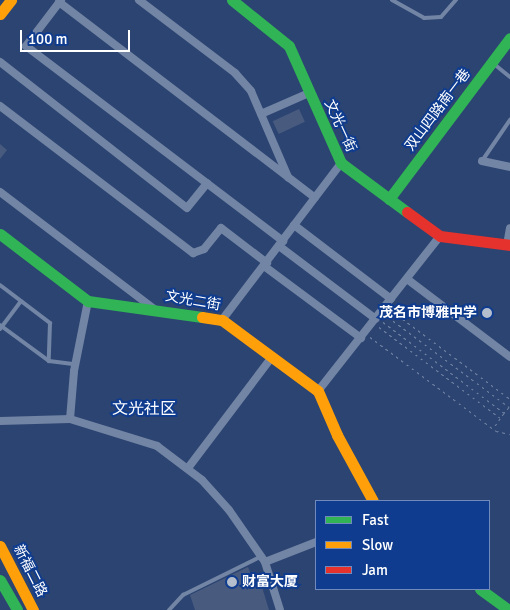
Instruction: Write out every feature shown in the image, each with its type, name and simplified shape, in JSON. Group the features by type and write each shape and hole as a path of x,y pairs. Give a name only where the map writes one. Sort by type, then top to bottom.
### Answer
{"street":[{"path":"0,14 11,0"},
{"path":"139,0 235,73 251,91 289,177"},
{"name":"文光一街","path":"232,0 289,46 341,163 440,236 508,245"},
{"path":"315,198 60,1 26,46 207,183 281,244 378,315"},
{"name":"双山四路南一巷","path":"389,199 510,38"},
{"path":"0,62 187,208 207,183"},
{"path":"261,114 309,94"},
{"path":"0,106 193,253 204,249 221,228 265,264 364,337"},
{"path":"482,161 510,167"},
{"path":"222,320 341,163"},
{"path":"0,192 155,310"},
{"path":"294,226 391,299"},
{"path":"508,245 510,228"},
{"name":"文光二街","path":"0,234 88,301 222,320 318,391"},
{"path":"372,500 337,435 318,391 364,337 378,315 440,236"},
{"path":"407,279 510,356"},
{"path":"70,419 75,364 88,301"},
{"path":"188,468 272,357"},
{"path":"0,421 70,419 157,446 188,468 229,510 263,559 280,610"},
{"path":"263,559 315,542"},
{"name":"新福二路","path":"0,546 33,610"},
{"path":"0,580 17,610"},
{"path":"481,590 509,610"}],"lane":[{"path":"392,0 424,18 441,17 456,0"},
{"path":"492,63 510,76"},
{"path":"482,161 510,120"},
{"path":"0,286 50,323 49,361"},
{"path":"21,301 1,327 49,361 75,364"},
{"path":"169,610 183,596 263,559"}],"path":[{"path":"378,315 510,400"},
{"path":"378,315 509,406 492,429"},
{"path":"378,315 504,413"},
{"path":"378,315 500,419"},
{"path":"364,337 492,429 510,434"}],"building":[{"path":"299,109 305,122 279,134 273,121"},
{"path":"0,144 7,150 0,159"},
{"name":"财富大厦","path":"248,567 251,575 258,574 269,610 195,610 190,595"}],"traffic: fast":[{"path":"232,0 289,46 341,163 407,212"},
{"path":"389,199 510,38"},
{"path":"0,234 88,301 202,317"},
{"path":"0,580 17,610"},
{"path":"481,590 509,610"}],"traffic: slow":[{"path":"0,14 11,0"},
{"path":"202,317 222,320 318,391 337,435 372,500"},
{"path":"0,546 33,610"}],"traffic: jam":[{"path":"407,212 440,236 510,245"}],"place":[{"name":"茂名市博雅中学","path":"487,313"},
{"name":"财富大厦","path":"232,582"}],"district":[{"name":"文光社区","path":"144,409"}]}
